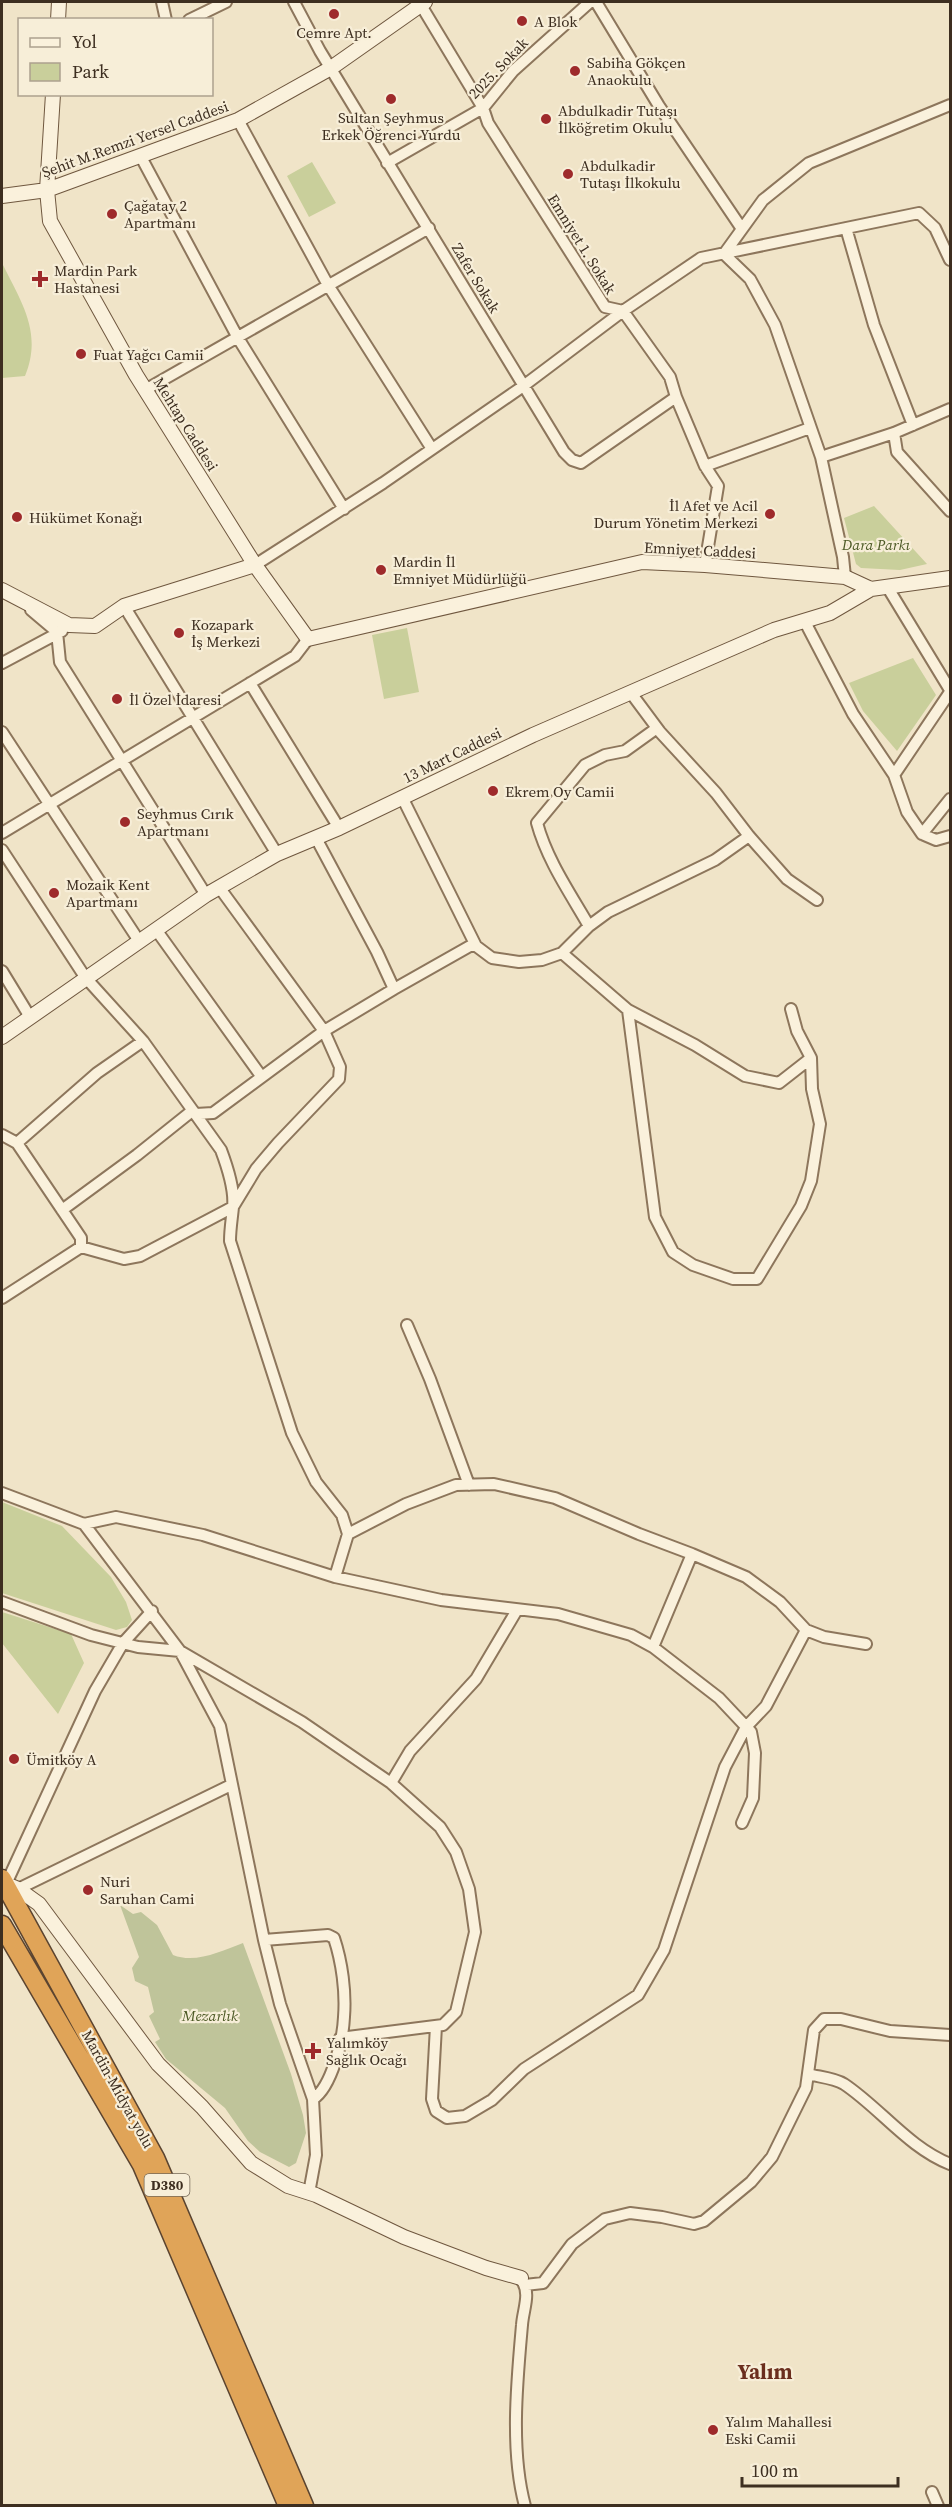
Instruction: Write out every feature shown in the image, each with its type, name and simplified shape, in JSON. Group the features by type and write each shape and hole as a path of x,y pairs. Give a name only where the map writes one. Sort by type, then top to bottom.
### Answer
{"highway":[{"name":"Mardin-Midyat yolu","path":"8,1884 155,2158 304,2505"},
{"name":"Mardin-Midyat yolu","path":"2,1926 142,2165 288,2505"}],"street":[{"path":"58,18 59,2"},
{"path":"162,2 166,18"},
{"path":"193,18 226,2"},
{"name":"Zafer Sokak","path":"294,2 387,163 429,228 522,387 564,452 572,460 581,462 676,396"},
{"name":"2025. Sokak","path":"387,163 483,108 513,71 590,2"},
{"path":"596,2 659,106 742,229"},
{"name":"Şehit M.Remzi Yersel Caddesi","path":"2,196 47,190 238,120 331,68 422,3"},
{"name":"Emniyet 1. Sokak","path":"422,3 483,108 488,123 605,308 623,311 670,377 705,466 717,486 705,565"},
{"name":"Mehtap Caddesi","path":"53,96 47,190 50,221 145,390 252,565"},
{"path":"724,254 763,200 809,163 951,105"},
{"path":"238,120 328,285 432,449"},
{"path":"141,157 238,338 344,509"},
{"path":"2,590 69,625 95,626 124,606 252,565 344,509 432,449 522,387 623,311 701,258 919,213 935,228 951,260"},
{"path":"145,390 429,228"},
{"path":"846,228 874,325 914,425"},
{"path":"724,254 750,279 775,326 821,457 843,557 845,577"},
{"path":"821,457 894,433 951,410"},
{"path":"705,466 810,428"},
{"path":"894,433 897,452 951,511"},
{"name":"Emniyet Caddesi","path":"308,639 642,562 845,577 871,589"},
{"path":"2,833 295,656 308,639 252,565"},
{"name":"13 Mart Caddesi","path":"2,1037 85,977 157,931 206,895 278,854 339,828 533,735 679,670 764,634 830,613 871,589 951,578"},
{"path":"888,588 951,691 894,775"},
{"path":"17,598 57,632 60,662 120,762 206,895"},
{"path":"124,606 192,719 278,854"},
{"path":"805,622 853,714 894,775 907,812 922,834 936,840 951,836"},
{"path":"2,663 57,632 84,626"},
{"path":"250,683 339,828"},
{"path":"631,693 657,728 716,793 749,836 787,879 817,900"},
{"path":"589,926 553,864 537,823 585,765 605,755 625,751 657,728"},
{"path":"2,732 138,942"},
{"path":"402,797 476,946 492,958 519,962 542,960 562,953 589,926 608,912 715,860 749,836"},
{"path":"922,834 951,799"},
{"path":"316,838 377,952 394,989"},
{"path":"2,850 85,977 143,1041 221,1150 227,1166 233,1207"},
{"path":"219,887 324,1031 340,1067 339,1079 256,1169 230,1215 230,1240 291,1433 316,1482 342,1515 348,1534 335,1577"},
{"path":"157,931 261,1076"},
{"path":"62,1210 194,1112 213,1113 324,1031 470,946 476,946"},
{"path":"562,953 628,1010 745,1076 779,1083 811,1058"},
{"path":"2,971 30,1017"},
{"path":"628,1010 655,1217 673,1251 693,1265 733,1279 757,1279 801,1206 811,1181 820,1124 812,1089 811,1058 797,1031 791,1009"},
{"path":"16,1143 97,1073 143,1041"},
{"path":"2,1135 16,1143 81,1238 81,1247"},
{"path":"2,1298 81,1247 124,1259 140,1256 233,1207"},
{"path":"407,1324 469,1485"},
{"path":"348,1534 406,1504 456,1485 494,1484 555,1498 746,1577 780,1602 806,1630 824,1637 866,1644"},
{"path":"2,1493 84,1524 180,1651 220,1726 264,1940 280,2004 313,2099 316,2156 309,2193"},
{"path":"84,1524 116,1517 203,1534 335,1577 441,1600 558,1614 631,1635 653,1647 719,1698 751,1732 755,1753 753,1798 742,1823"},
{"path":"653,1647 692,1554"},
{"path":"2,1602 91,1635 138,1647 180,1651 302,1722 391,1783 440,1827 456,1852 469,1889 475,1932 456,2012 443,2025 340,2038"},
{"path":"391,1783 410,1751 476,1679 517,1610"},
{"path":"8,1884 94,1691 123,1643 152,1611"},
{"path":"436,2026 432,2099 436,2111 447,2118 465,2116 492,2100 524,2068 638,1995 664,1950 725,1767 746,1727 766,1706 806,1630"},
{"path":"8,1884 231,1785"},
{"path":"8,1884 39,1904 158,2064 202,2107 251,2163 288,2186 309,2193 405,2236 523,2282 543,2283 572,2244 605,2219 630,2213 694,2224 704,2221 751,2182 772,2157 806,2088 814,2030 824,2019 842,2019 890,2031 951,2035"},
{"path":"264,1940 328,1935 334,1938 340,1956 344,2017 332,2071 319,2095 313,2099"},
{"path":"808,2074 842,2083 917,2143 940,2160 951,2164"},
{"path":"523,2282 527,2293 520,2340 517,2438 521,2492 525,2505"},
{"path":"932,2492 938,2505"}],"green space":[{"path":"312,162 336,203 309,217 287,176"},
{"path":"2,263 22,304 31,331 30,360 25,376 2,378"},
{"name":"Dara Parkı","path":"874,506 927,564 900,570 861,568 856,564 844,518"},
{"path":"407,628 419,692 384,699 372,635"},
{"path":"913,658 936,695 897,751 863,711 849,683"},
{"path":"2,1502 62,1526 111,1577 126,1602 132,1620 127,1627 116,1630 2,1593"},
{"path":"2,1612 71,1634 84,1663 58,1714 2,1643"},
{"name":"Mezarlık","path":"120,1905 133,1914 141,1912 157,1925 173,1955 199,1957 243,1943 291,2074 303,2115 306,2133 296,2163 289,2167 260,2152 248,2141 225,2108 166,2059 155,2042 160,2039 149,2016 154,2012 148,1987 135,1981 132,1968 139,1957"}],"place":[{"name":"Cemre Apt.","path":"334,14"},
{"name":"A Blok","path":"522,21"},
{"name":"Sabiha Gökçen Anaokulu","path":"575,71"},
{"name":"Sultan Şeyhmus Erkek Öğrenci Yurdu","path":"391,99"},
{"name":"Abdulkadir Tutaşı İlköğretim Okulu","path":"546,119"},
{"name":"Abdulkadir Tutaşı İlkokulu","path":"568,174"},
{"name":"Çağatay 2 Apartmanı","path":"112,214"},
{"name":"Mardin Park Hastanesi","path":"40,279"},
{"name":"Fuat Yağcı Camii","path":"81,354"},
{"name":"İl Afet ve Acil Durum Yönetim Merkezi","path":"770,514"},
{"name":"Hükümet Konağı","path":"17,517"},
{"name":"Mardin İl Emniyet Müdürlüğü","path":"381,570"},
{"name":"Kozapark İş Merkezi","path":"179,633"},
{"name":"İl Özel İdaresi","path":"117,699"},
{"name":"Ekrem Oy Camii","path":"493,791"},
{"name":"Seyhmus Cırık Apartmanı","path":"125,822"},
{"name":"Mozaik Kent Apartmanı","path":"54,893"},
{"name":"Ümitköy A","path":"14,1759"},
{"name":"Nuri Saruhan Cami","path":"88,1890"},
{"name":"Yalımköy Sağlık Ocağı","path":"313,2051"},
{"name":"Yalım Mahallesi Eski Camii","path":"713,2430"}],"district":[{"name":"Yalım","path":"765,2371"}]}
